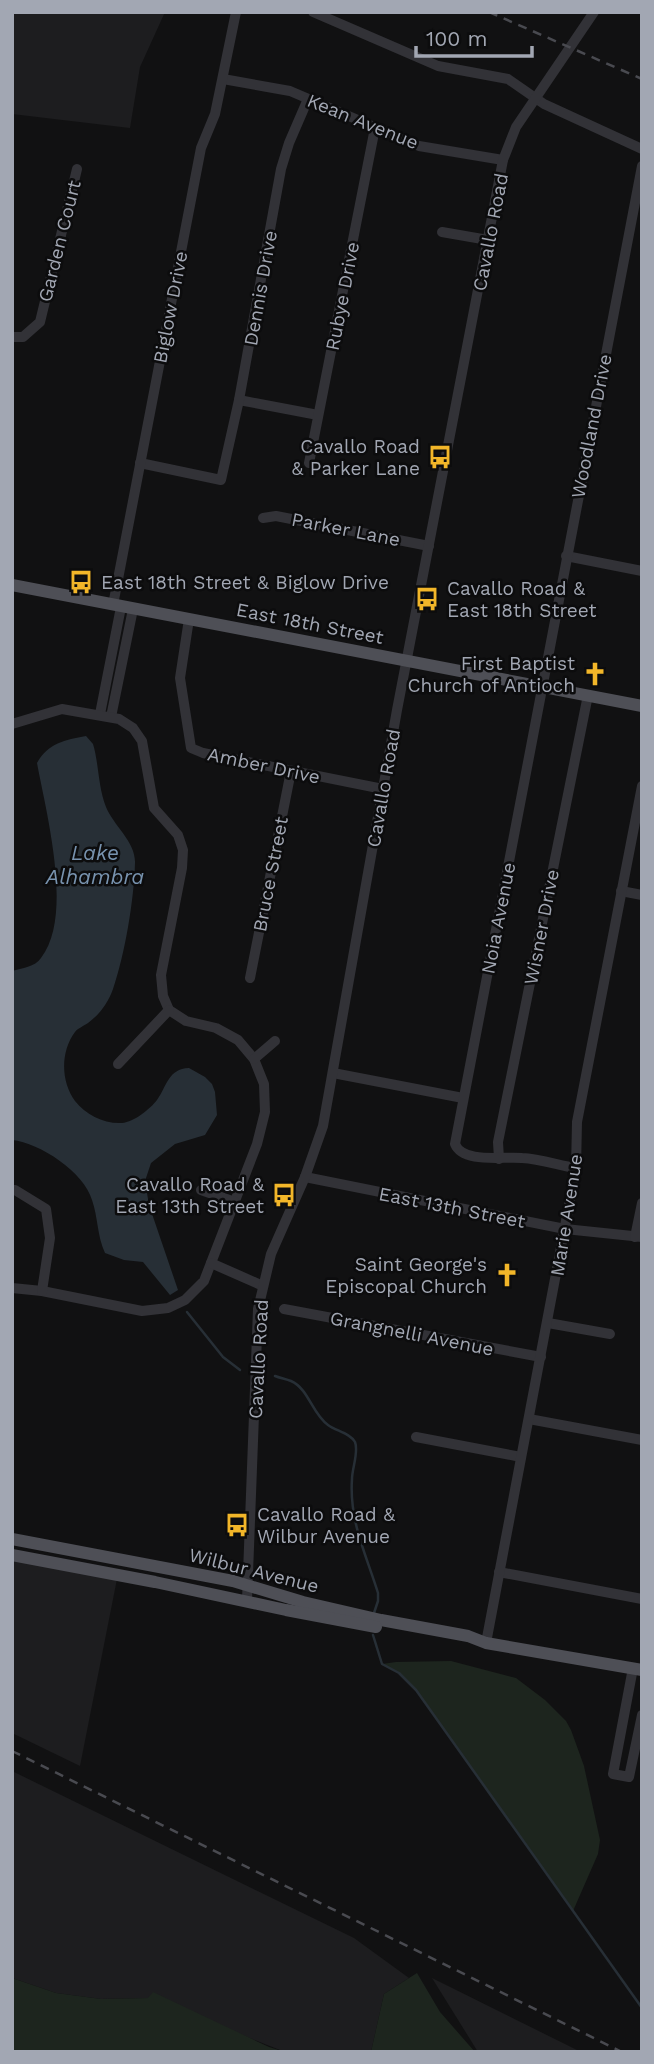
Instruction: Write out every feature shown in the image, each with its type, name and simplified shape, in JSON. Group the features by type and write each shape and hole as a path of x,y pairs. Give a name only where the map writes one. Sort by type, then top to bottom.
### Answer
{"main road":[{"name":"East 18th Street","path":"12,585 642,706"},
{"name":"Wilbur Avenue","path":"12,1539 233,1581 303,1602 468,1636 485,1643 637,1669"},
{"name":"Wilbur Avenue","path":"12,1555 467,1645 485,1643"}],"street":[{"name":"Biglow Drive","path":"105,715 140,463 201,148 215,114 236,12"},
{"path":"313,12 438,66 508,79 544,104 642,149"},
{"name":"Cavallo Road","path":"247,1600 258,1310 271,1254 305,1177 323,1126 344,998 503,160 516,127 594,12"},
{"name":"Kean Avenue","path":"223,79 289,92 419,146 503,160"},
{"name":"Dennis Drive","path":"140,463 221,480 239,400 281,169 308,99"},
{"name":"Rubye Drive","path":"309,463 375,128"},
{"name":"Woodland Drive","path":"542,686 642,166"},
{"name":"Garden Court","path":"12,337 23,337 40,322 77,169"},
{"path":"442,232 488,240"},
{"path":"239,400 318,415"},
{"name":"Parker Lane","path":"263,518 276,516 429,545"},
{"path":"566,556 642,571"},
{"name":"Amber Drive","path":"189,619 180,678 191,748 203,753 383,789"},
{"name":"Noia Avenue","path":"499,1159 462,1154 455,1144 542,686"},
{"name":"Wisner Drive","path":"499,1159 498,1142 588,695"},
{"path":"12,724 62,709 119,719 133,728 142,741 154,808 178,835 183,850 182,868 161,975 163,996 169,1010 186,1021 216,1028 238,1040 254,1059 264,1084 265,1112 257,1144 204,1281 185,1300 168,1308 142,1311 42,1291 12,1288"},
{"name":"Bruce Street","path":"250,978 291,771"},
{"name":"Marie Avenue","path":"485,1643 548,1323 576,1168 577,1122 642,786"},
{"path":"621,891 642,895"},
{"path":"118,1064 169,1010"},
{"path":"254,1059 275,1041"},
{"path":"333,1073 463,1098"},
{"path":"499,1159 521,1158 576,1168"},
{"name":"East 13th Street","path":"305,1177 565,1230 638,1237"},
{"path":"12,1190 47,1209 50,1238 42,1291"},
{"path":"201,1190 235,1202"},
{"path":"638,1237 642,1203"},
{"path":"211,1263 263,1286"},
{"name":"Grangnelli Avenue","path":"284,1309 541,1357"},
{"path":"548,1323 610,1334"},
{"path":"529,1419 642,1440"},
{"path":"416,1437 520,1457"},
{"path":"499,1572 642,1599"},
{"path":"637,1669 613,1774 629,1777 642,1716"}],"shaded area":[{"path":"12,12 165,12 140,67 130,128 12,114"},
{"path":"12,1558 117,1579 80,1766 12,1733"},
{"path":"451,1661 516,1678 545,1700 566,1721 571,1730 584,1766 600,1840 598,1854 573,1911 416,1690 399,1673 382,1664"},
{"path":"12,1771 354,1938 409,1978 384,1994 371,2052 285,2052 148,1998 101,1999 56,1993 12,1978"},
{"path":"417,1973 440,2012 475,2052 371,2052 384,1994"},
{"path":"12,1978 56,1993 101,1999 148,1998 153,1992 285,2052 12,2052"},
{"path":"432,1978 581,2052 478,2052"}],"water":[{"name":"Lake Alhambra","path":"86,736 93,744 106,807 132,848 135,863 131,910 113,989 100,1012 76,1031 70,1040 64,1067 67,1085 75,1101 84,1110 96,1118 115,1123 132,1120 146,1111 157,1100 172,1075 182,1069 189,1068 205,1077 215,1092 217,1115 205,1135 175,1144 151,1163 145,1181 149,1205 178,1290 170,1295 143,1262 124,1260 105,1253 92,1200 80,1179 71,1170 48,1153 12,1140 12,971 32,965 41,958 51,940 56,917 55,863 37,763 52,747"}],"waterway":[{"path":"187,1312 223,1357 240,1370"},
{"path":"275,1376 297,1385 323,1420 350,1436 355,1442 353,1509 359,1537 378,1593 374,1613"},
{"path":"373,1635 382,1664 399,1673 416,1690 642,2008"}],"railway":[{"path":"489,12 642,79"},
{"path":"12,1751 622,2052"}],"place":[{"name":"Cavallo Road & Parker Lane","path":"440,457"},
{"name":"East 18th Street & Biglow Drive","path":"81,582"},
{"name":"Cavallo Road & East 18th Street","path":"427,599"},
{"name":"First Baptist Church of Antioch","path":"595,674"},
{"name":"Cavallo Road & East 13th Street","path":"284,1195"},
{"name":"Saint George's Episcopal Church","path":"507,1275"},
{"name":"Cavallo Road & Wilbur Avenue","path":"237,1525"}]}
